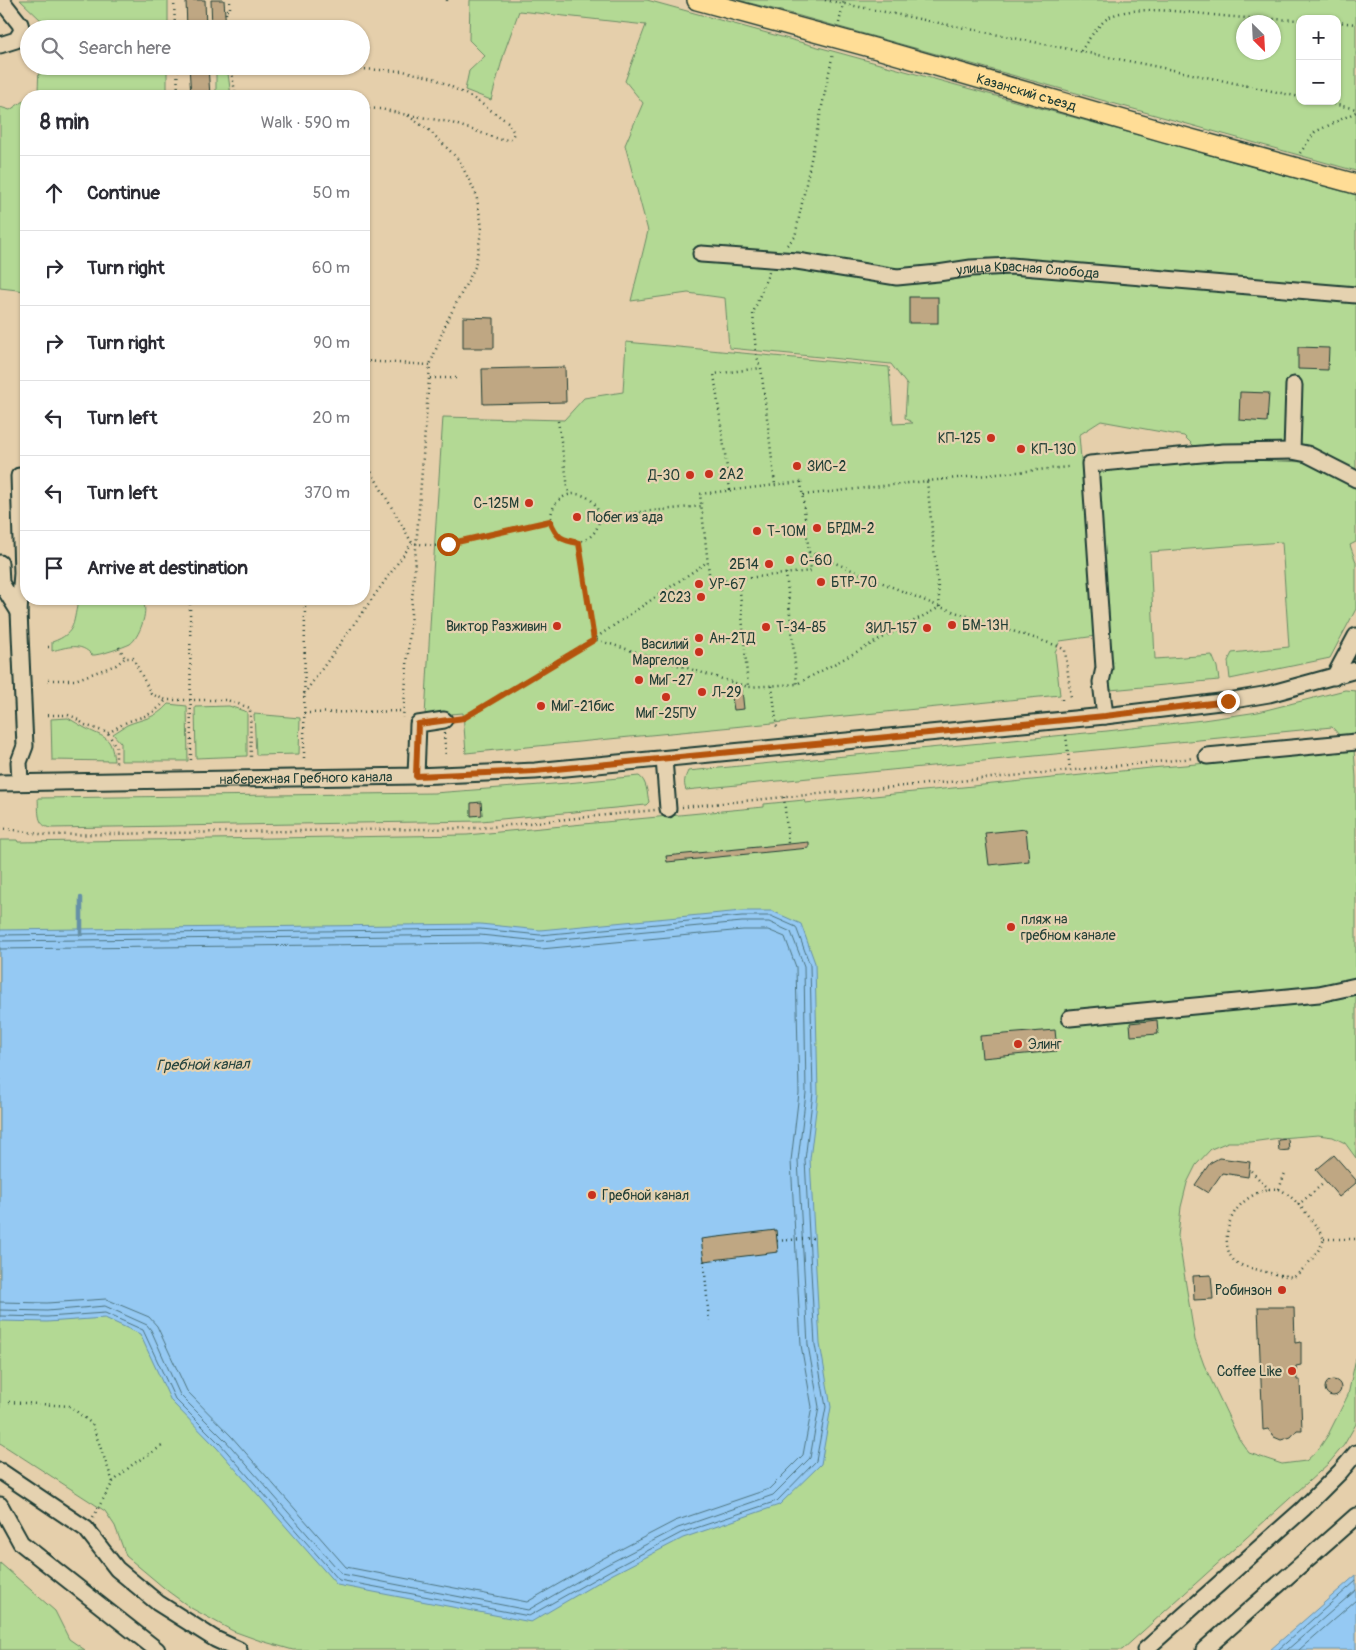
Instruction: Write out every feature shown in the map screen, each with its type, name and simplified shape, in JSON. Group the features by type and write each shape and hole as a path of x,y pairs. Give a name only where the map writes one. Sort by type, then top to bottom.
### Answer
{"main road":[{"name":"Казанский съезд","path":"697,0 1356,184"}],"street":[{"path":"1,0 20,24"},
{"path":"0,45 16,40 20,34"},
{"name":"улица Красная Слобода","path":"701,254 797,261 897,277 971,268 1011,266 1356,295"},
{"path":"1292,451 1294,385"},
{"path":"1105,716 1101,682 1104,668 1090,464 1224,452 1292,451 1307,454 1356,479"},
{"path":"20,476 20,495"},
{"path":"0,563 1,583 19,612"},
{"path":"20,604 24,746 19,762 20,782"},
{"path":"1334,677 1356,636"},
{"name":"набережная Гребного канала","path":"0,783 416,776 535,771 1105,716 1228,701 1269,694 1356,670"},
{"path":"416,776 418,724 444,720"},
{"path":"1206,756 1356,742"},
{"path":"664,759 668,809"},
{"path":"1070,1018 1319,994 1356,986"},
{"path":"1145,1650 1303,1509 1356,1453"},
{"path":"0,1471 86,1529 117,1569 158,1603 215,1639 239,1650"},
{"path":"0,1505 21,1543 157,1650"},
{"path":"1204,1650 1356,1516"}],"path":[{"path":"174,0 175,20"},
{"path":"226,20 226,10 230,10 230,0"},
{"path":"447,0 447,5"},
{"path":"825,0 1296,96"},
{"path":"843,4 844,0"},
{"path":"1080,51 1109,18 1131,10 1237,18 1296,20"},
{"path":"1341,22 1356,24"},
{"path":"775,485 761,368 756,354 753,314 774,259 795,237 833,52"},
{"path":"370,69 403,71 434,78 473,98 508,122 514,134 511,139 502,140 449,122 370,108"},
{"path":"177,75 178,90"},
{"path":"232,75 235,90"},
{"path":"1335,105 1356,110"},
{"path":"1291,166 1315,132 1356,110"},
{"path":"403,720 414,544 430,365 446,323 475,267 482,227 476,194 459,160 430,131 407,115"},
{"path":"370,361 430,365"},
{"path":"730,490 714,374 761,368"},
{"path":"430,378 460,378"},
{"path":"558,421 569,494"},
{"path":"803,495 1068,467"},
{"path":"370,469 414,544"},
{"path":"927,481 940,607"},
{"path":"801,482 811,571 710,582 700,494 730,490 801,482"},
{"path":"569,494 582,494 596,504 600,516 598,528 592,537 579,543 563,540 554,532 550,521 553,507 560,498 569,494"},
{"path":"600,516 702,506"},
{"path":"414,544 434,546 448,544 550,521"},
{"path":"579,543 594,640"},
{"path":"370,604 414,544"},
{"path":"809,552 940,607 1058,646 1065,650 1071,698"},
{"path":"446,757 444,720 464,718 594,640 708,562"},
{"path":"786,574 797,684"},
{"path":"739,579 748,687"},
{"path":"190,605 191,763"},
{"path":"304,758 305,605"},
{"path":"304,694 369,605"},
{"path":"594,640 748,687 797,684 940,607"},
{"path":"119,647 125,658"},
{"path":"48,680 76,680 116,665 125,658 133,658 151,694 166,700 227,700 250,708 250,759"},
{"path":"772,686 777,728"},
{"path":"108,733 126,723 150,715 166,700"},
{"path":"304,713 404,711"},
{"path":"48,715 68,715 85,725 108,733 116,747 116,764"},
{"path":"1066,735 1070,771"},
{"path":"0,828 47,835 480,828 784,797 1070,771 1206,756"},
{"path":"967,781 967,787"},
{"path":"784,797 788,843"},
{"path":"1251,1171 1269,1188"},
{"path":"1279,1189 1284,1173"},
{"path":"1298,1204 1324,1183"},
{"path":"1269,1188 1279,1189 1298,1204 1319,1229 1324,1239 1321,1247 1302,1270 1294,1276 1274,1275 1236,1263 1229,1252 1226,1240 1228,1226 1236,1210 1259,1191 1269,1188"},
{"path":"777,1241 814,1238"},
{"path":"1324,1239 1356,1238"},
{"path":"704,1260 709,1321"},
{"path":"9,1402 70,1406 92,1424 113,1482"},
{"path":"86,1529 113,1482 133,1464 162,1446"}],"green space":[{"path":"20,0 168,0 168,20 41,20"},
{"path":"470,0 647,0 1356,195 1356,475 1303,449 1195,447 1184,436 1101,421 1079,435 1096,636 1060,641 1055,652 1060,695 466,753 463,713 425,716 443,417 564,420 584,398 623,392 626,342 889,367 893,424 913,423 905,418 907,385 891,364 729,348 725,298 688,293 631,301 648,231 625,145 643,103 625,81 646,25 519,11 505,50 491,100 465,90 469,71 485,56 469,40"},
{"path":"738,0 1356,0 1356,171 789,13"},
{"path":"39,75 167,75 167,90 38,90"},
{"path":"216,75 228,75 230,90 216,90"},
{"path":"20,103 20,290 0,288 0,107 10,110"},
{"path":"1218,459 1307,462 1356,485 1356,542 1350,545 1356,562 1356,609 1330,658 1230,679 1228,661 1232,653 1289,647 1282,542 1150,552 1155,659 1212,655 1217,667 1219,680 1110,690 1095,468"},
{"path":"78,605 145,606 140,630 130,644 95,655 78,647 68,647 52,651 52,642 66,635 74,620"},
{"path":"1345,690 1356,691 1356,736 1341,737 1332,727 686,790 685,785 688,771 1203,720 1258,712"},
{"path":"168,704 187,706 188,761 121,761 121,743 113,734 127,725 158,713"},
{"path":"229,706 247,712 247,756 196,758 195,707"},
{"path":"254,714 300,718 299,754 256,755"},
{"path":"68,718 103,736 111,746 114,761 52,760 51,719"},
{"name":"Гребной канал","path":"1354,750 1356,777 1356,1158 1345,1143 1333,1137 1318,1135 1251,1142 1228,1142 1211,1149 1196,1165 1187,1183 1181,1207 1178,1236 1195,1340 1204,1365 1239,1439 1249,1453 1282,1464 1306,1461 1318,1450 1328,1435 1348,1395 1356,1358 1356,1424 1344,1445 1329,1463 1122,1650 293,1650 233,1631 191,1608 126,1556 115,1526 105,1511 0,1443 0,840 17,840 18,842 467,835 764,807 764,804 804,800 805,803 1151,768"},
{"path":"639,776 644,781 646,788 649,802 646,805 481,821 51,828 46,827 39,817 38,798 434,793"},
{"path":"0,1563 55,1611 69,1639 85,1650 0,1650"}],"water":[{"name":"Гребной канал","path":"742,911 772,911 801,924 815,963 818,1094 810,1159 820,1344 831,1407 821,1464 779,1505 683,1538 611,1575 531,1622 337,1585 217,1448 171,1401 140,1334 105,1318 47,1322 0,1321 0,930 480,924 540,930"},
{"path":"1356,1575 1356,1650 1270,1650"}],"building":[{"path":"186,0 205,0 206,20 187,20"},
{"path":"211,0 224,0 225,20 212,20"},
{"path":"190,75 209,75 210,90 191,90"},
{"path":"909,297 938,297 938,323 909,323"},
{"path":"463,317 494,318 494,348 463,348"},
{"path":"1298,347 1329,348 1328,370 1298,369"},
{"path":"565,367 566,402 483,404 482,369"},
{"path":"1240,392 1269,393 1267,422 1239,420"},
{"path":"742,690 744,709 734,710 731,691"},
{"path":"481,802 482,815 471,816 471,803"},
{"path":"1026,829 1029,861 989,865 985,833"},
{"path":"809,842 809,848 667,862 666,856"},
{"path":"1157,1020 1158,1034 1131,1036 1130,1023"},
{"name":"Элинг","path":"1055,1030 1057,1051 982,1058 980,1036"},
{"path":"1288,1139 1289,1150 1279,1151 1278,1140"},
{"path":"1334,1155 1356,1180 1356,1183 1339,1197 1316,1170"},
{"path":"1219,1158 1250,1162 1248,1177 1222,1173 1208,1193 1195,1185 1210,1163"},
{"path":"776,1230 778,1252 704,1261 701,1239"},
{"path":"1211,1275 1213,1299 1194,1300 1193,1276"},
{"path":"1258,1307 1294,1307 1295,1343 1301,1342 1301,1365 1296,1366 1297,1380 1300,1380 1302,1430 1297,1430 1291,1437 1281,1440 1274,1437 1268,1429 1263,1430"},
{"path":"1333,1380 1339,1382 1341,1388 1339,1394 1333,1396 1327,1394 1325,1388 1327,1382"}],"waterway":[{"path":"81,898 81,934"}],"place":[{"name":"КП-125","path":"991,438"},
{"name":"КП-130","path":"1021,449"},
{"name":"ЗИС-2","path":"797,466"},
{"name":"2А2","path":"709,474"},
{"name":"Д-30","path":"690,475"},
{"name":"С-125М","path":"529,503"},
{"name":"Побег из ада","path":"577,517"},
{"name":"БРДМ-2","path":"817,528"},
{"name":"Т-10М","path":"757,531"},
{"name":"С-60","path":"790,560"},
{"name":"2Б14","path":"769,564"},
{"name":"БТР-70","path":"821,582"},
{"name":"УР-67","path":"699,584"},
{"name":"2С23","path":"701,597"},
{"name":"БМ-13Н","path":"952,625"},
{"name":"Виктор Разживин","path":"557,626"},
{"name":"T-34-85","path":"766,627"},
{"name":"ЗИЛ-157","path":"927,628"},
{"name":"Ан-2ТД","path":"699,638"},
{"name":"Василий Маргелов","path":"699,652"},
{"name":"МиГ-27","path":"639,680"},
{"name":"Л-29","path":"702,692"},
{"name":"МиГ-25ПУ","path":"666,697"},
{"name":"МиГ-21бис","path":"541,706"},
{"name":"пляж на гребном канале","path":"1011,927"},
{"name":"Элинг","path":"1018,1044"},
{"name":"Гребной канал","path":"592,1195"},
{"name":"Робинзон","path":"1282,1290"},
{"name":"Coffee Like","path":"1292,1371"}],"route":[{"path":"448,544 550,521 554,532 563,540 579,543 594,640 464,718 418,724 416,776 535,771 1105,716 1228,701"}]}
